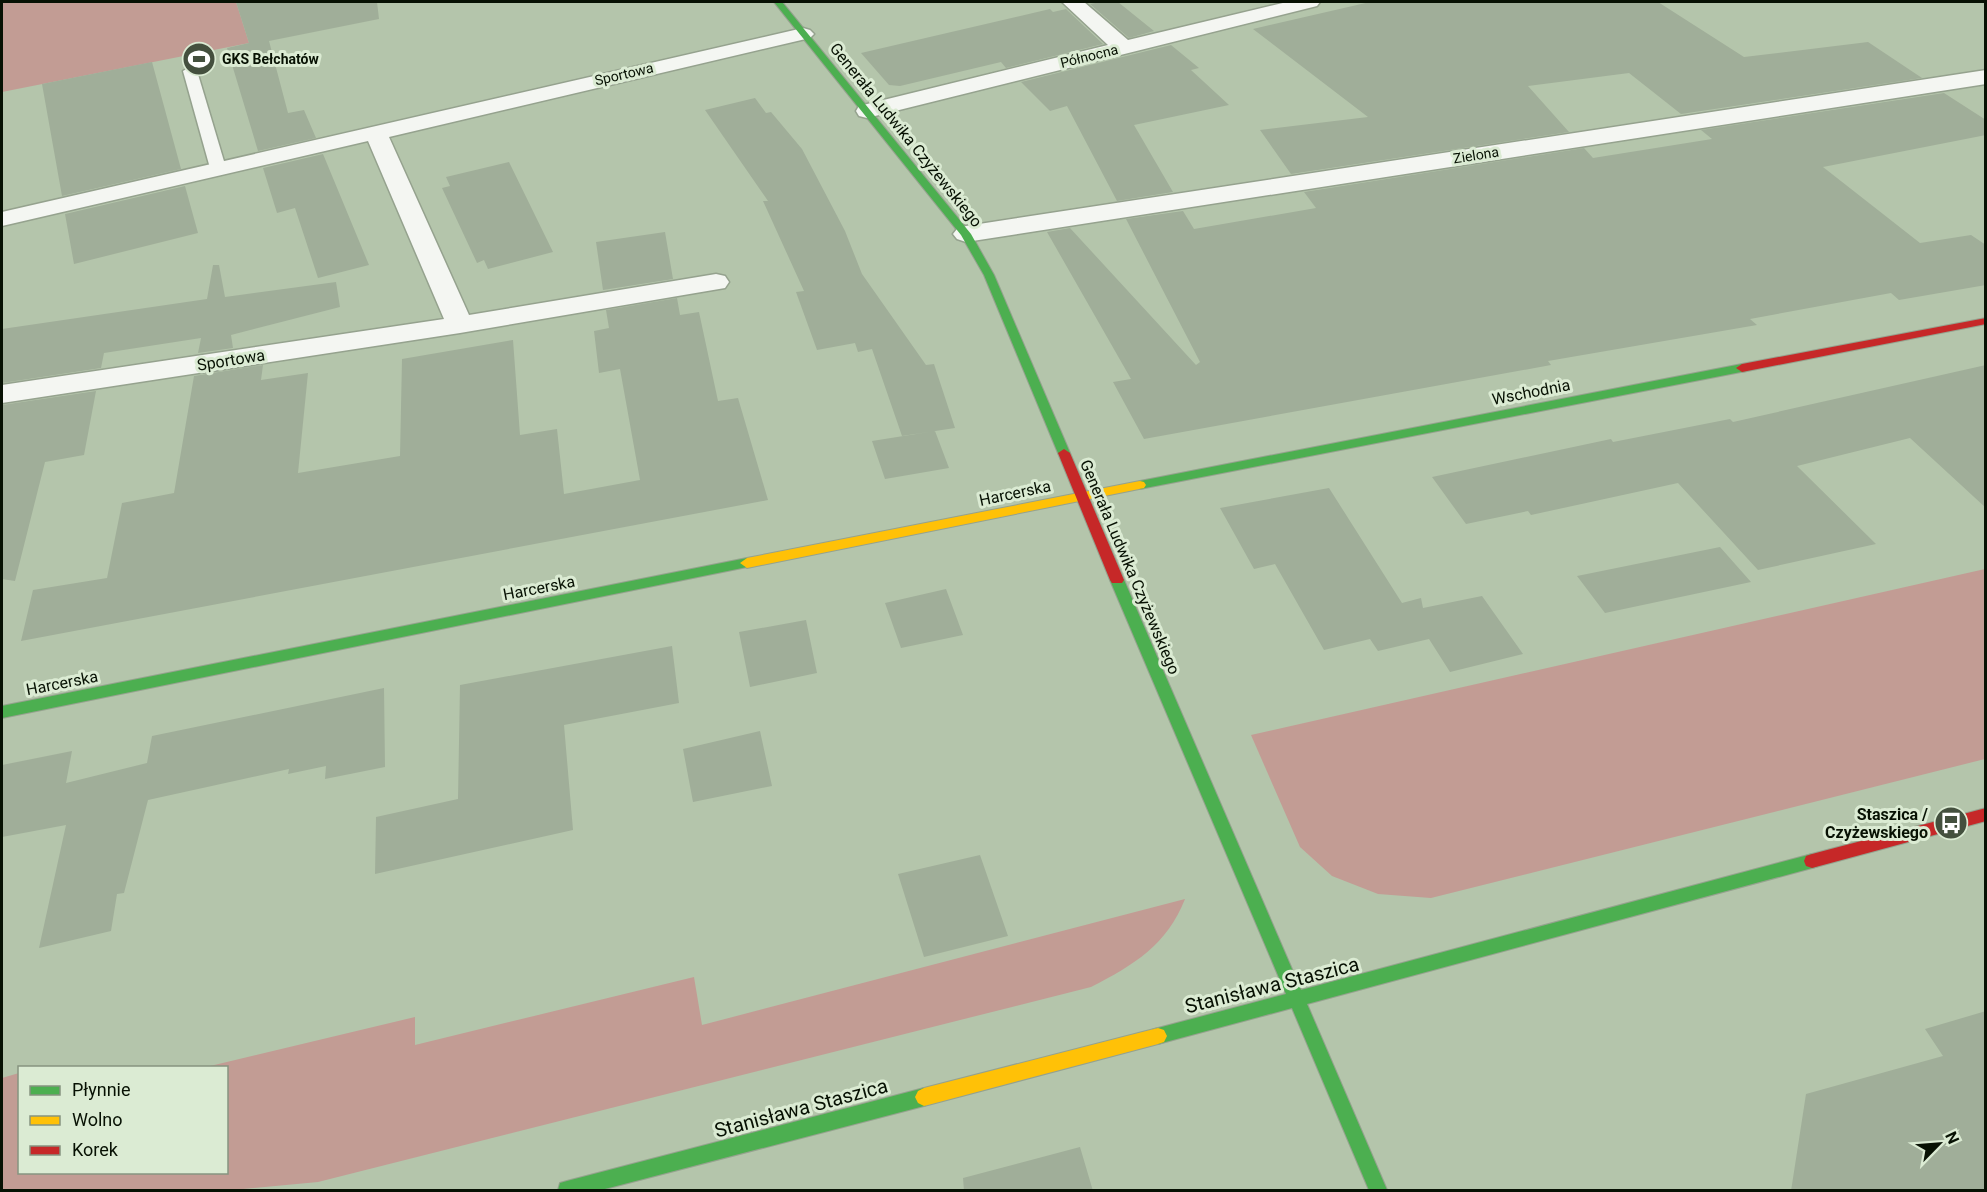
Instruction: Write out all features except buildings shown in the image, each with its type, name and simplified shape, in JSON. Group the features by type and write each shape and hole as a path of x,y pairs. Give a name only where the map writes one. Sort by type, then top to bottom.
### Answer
{"street":[{"name":"Generała Ludwika Czyżewskiego","path":"778,2 966,234 989,275 1236,864 1378,1191"},
{"path":"1072,2 1124,48"},
{"name":"Północna","path":"867,111 1310,2"},
{"name":"Sportowa","path":"2,219 375,131 803,34"},
{"name":"Zielona","path":"966,234 1986,77"},
{"path":"375,131 460,325"},
{"name":"Sportowa","path":"2,394 460,325 716,282"},
{"name":"Wschodnia","path":"1082,495 1986,321"},
{"name":"Harcerska","path":"2,712 1082,495"},
{"name":"Stanisława Staszica","path":"567,1191 1439,963 1986,814"}],"lane":[{"path":"190,71 218,168"}],"shaded area":[{"path":"2,2 236,2 249,43 2,92"},
{"path":"1985,569 1985,759 1431,898 1378,894 1332,876 1300,847 1251,735"},
{"path":"1185,899 1178,915 1159,941 1135,962 1091,987 318,1182 233,1190 2,1190 2,1078 18,1073 18,1174 228,1174 228,1066 210,1066 415,1017 415,1045 694,977 702,1025"}],"traffic: fast":[{"path":"778,2 966,234 989,275 1064,453"},
{"path":"1140,485 1742,368"},
{"path":"2,712 747,563"},
{"path":"1117,580 1378,1190"},
{"path":"1158,1036 1812,861"},
{"path":"567,1190 924,1097"}],"traffic: slow":[{"path":"747,563 1140,485"},
{"path":"924,1097 1158,1036"}],"traffic: jam":[{"path":"1742,368 1986,321"},
{"path":"1064,453 1117,580"},
{"path":"1812,861 1986,814"}],"place":[{"name":"GKS Bełchatów","path":"199,59"},
{"name":"Staszica / Czyżewskiego","path":"1951,823"}]}
